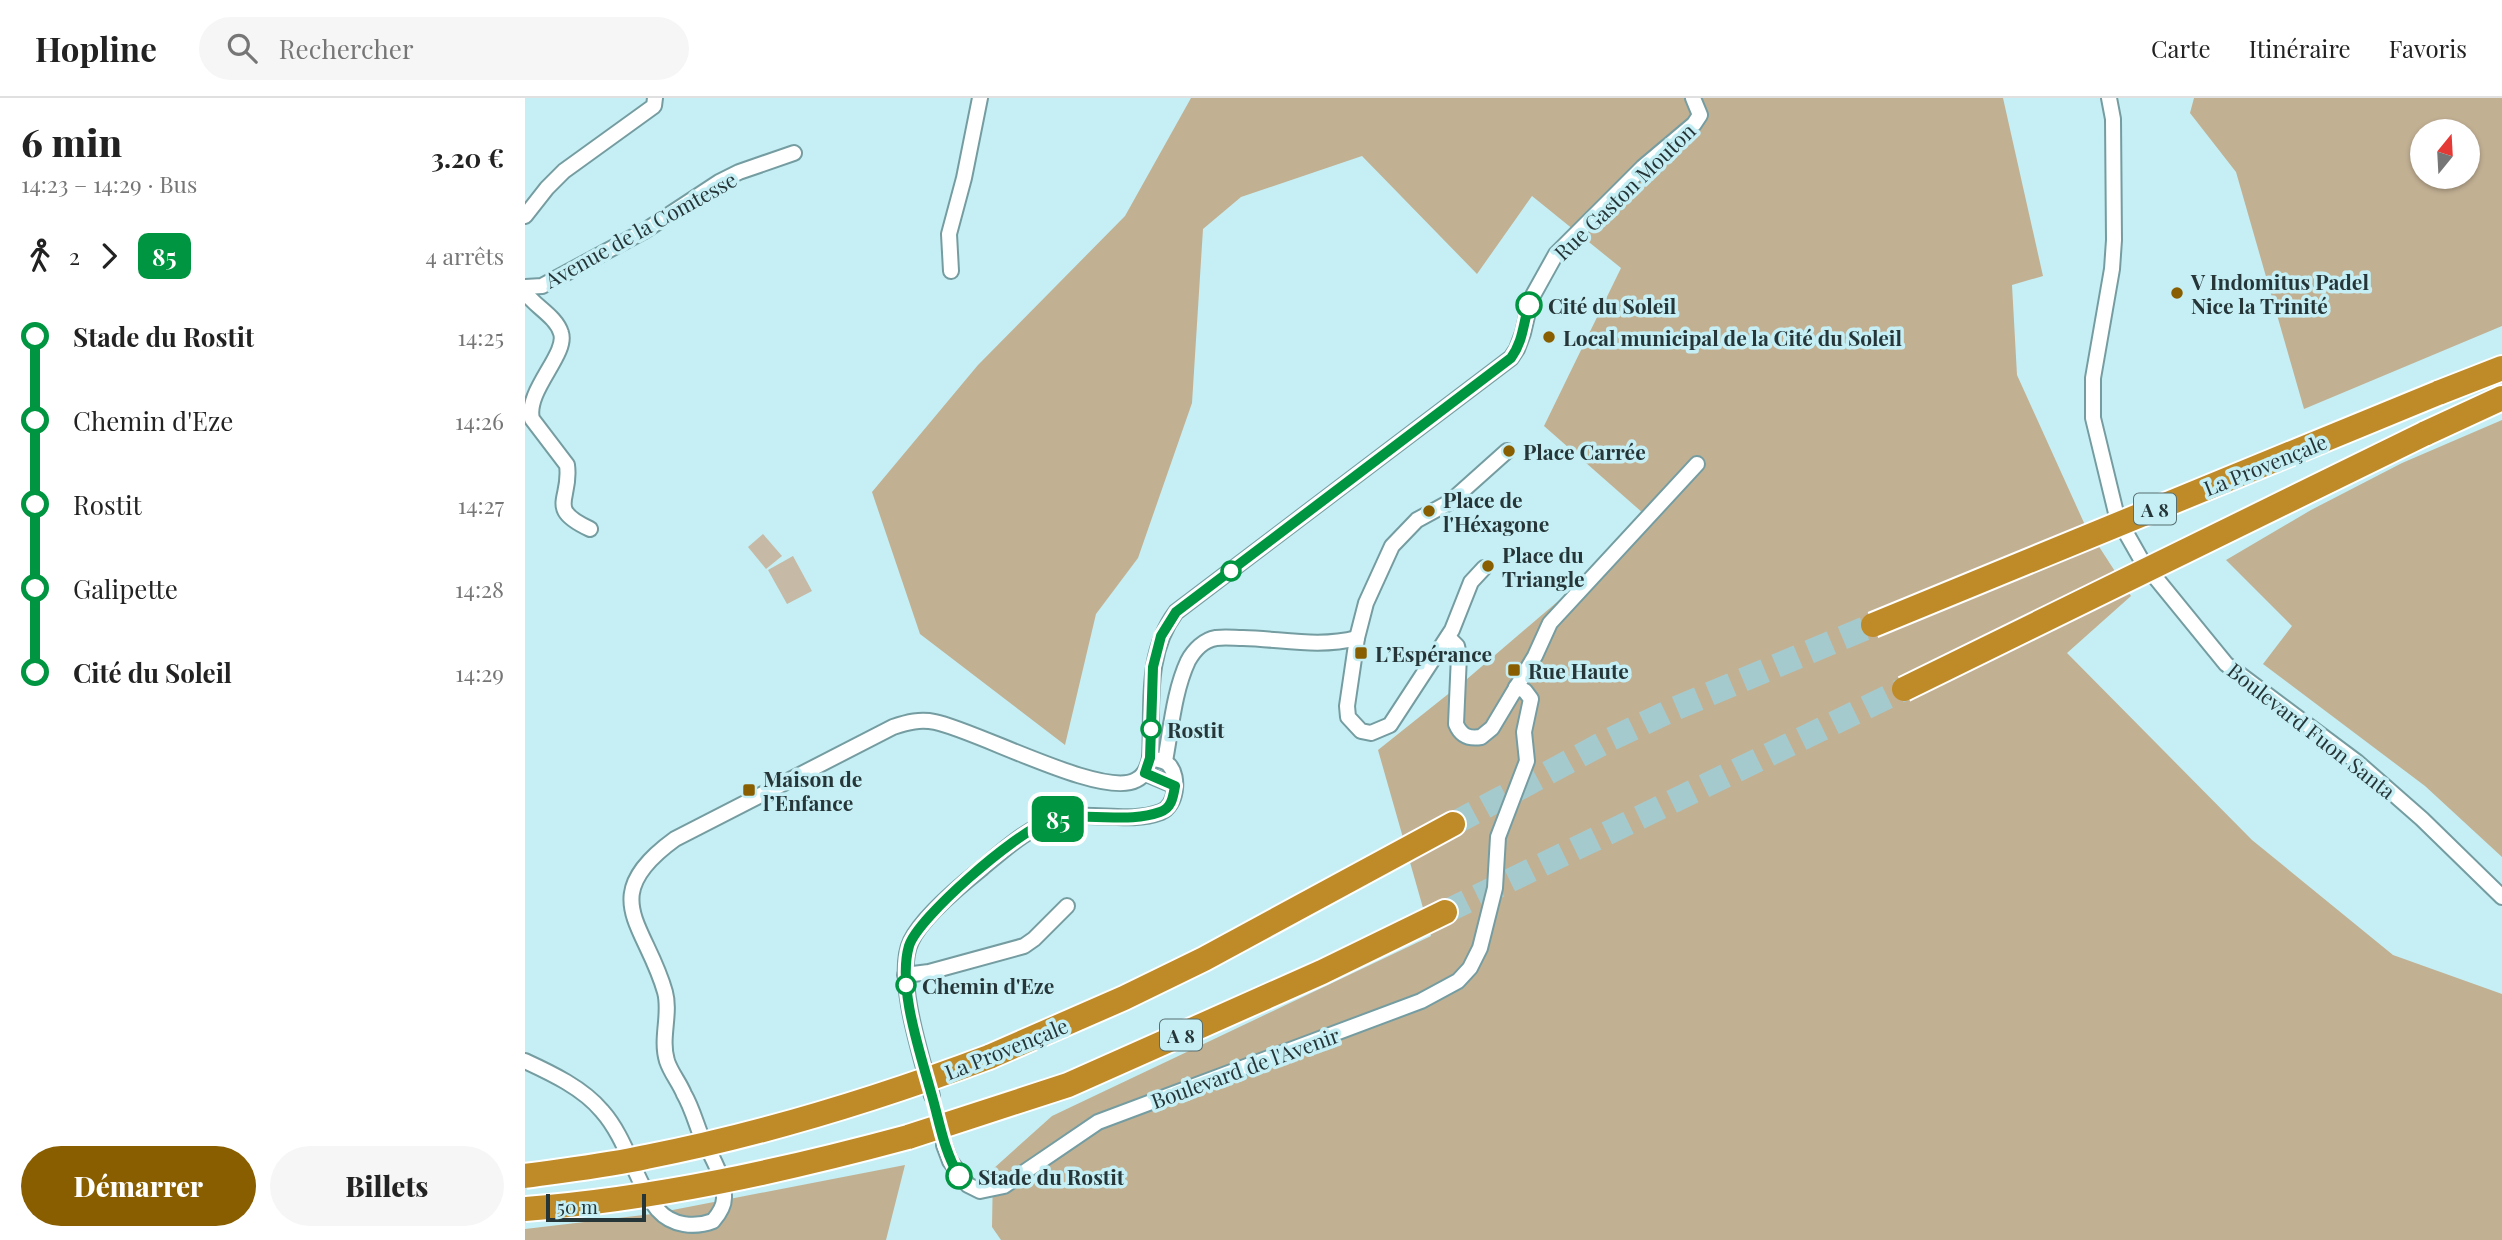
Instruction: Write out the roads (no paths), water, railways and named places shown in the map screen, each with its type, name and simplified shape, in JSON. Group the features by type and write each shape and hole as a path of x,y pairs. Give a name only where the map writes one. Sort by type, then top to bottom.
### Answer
{"highway":[{"name":"La Provençale","path":"1873,625 2502,368"},
{"name":"La Provençale","path":"1904,689 2502,398"},
{"name":"La Provençale","path":"525,1176 643,1158 783,1125 915,1085 989,1057 1124,998 1204,959 1453,824"},
{"name":"A 8","path":"525,1209 692,1188 832,1158 908,1137 1079,1080 1322,972 1445,912"}],"street":[{"path":"525,216 564,171 654,106 655,98"},
{"path":"951,271 950,234 980,98"},
{"name":"Rue Gaston Mouton","path":"1145,773 1150,758 1153,667 1161,636 1176,612 1511,358 1523,333 1531,299 1556,254 1643,167 1694,124 1700,115 1693,98"},
{"name":"Boulevard Fuon Santa","path":"2109,98 2113,120 2114,240 2112,269 2093,378 2093,418 2117,517 2142,561 2226,664 2357,762 2422,819 2502,897"},
{"name":"Avenue de la Comtesse","path":"525,289 542,286 646,230 719,182 739,172 794,153"},
{"path":"525,289 562,335 561,344 539,386 530,413 567,465 564,509 567,516 590,529"},
{"path":"1485,568 1471,582 1448,636 1390,725 1371,733 1361,731 1348,717 1347,706 1357,638 1366,603 1392,546 1417,520 1450,502 1507,451"},
{"path":"1448,636 1457,646 1459,655 1455,716 1459,731 1472,738 1486,735 1535,656 1550,623 1697,464"},
{"path":"1165,761 1185,670 1197,648 1204,642 1229,638 1307,644 1357,638"},
{"name":"Boulevard de l'Avenir","path":"944,1145 954,1168 968,1185 980,1191 1004,1186 1098,1122 1421,1001 1458,981 1470,968 1480,948 1495,888 1498,837 1527,761 1524,732 1531,699 1525,691 1516,687"},
{"path":"525,1060 559,1078 601,1110 620,1138 658,1210 675,1221 693,1226 713,1221 723,1205 722,1185 684,1092 667,1060 666,996 657,970 636,928 631,909 630,900 639,875 659,850 675,839 909,721 923,720 946,724 1091,778 1126,783 1137,780 1145,773 1175,786"},
{"path":"932,1096 905,975 910,944 918,929 970,878 1033,828 1061,818 1091,815 1137,817 1168,808 1175,786 1172,770 1165,761 1150,758"},
{"path":"905,975 929,972 1024,946 1067,906"}],"tunnel":[{"path":"1453,824 1609,740 1674,709 1873,625"},
{"path":"1445,912 1904,689"},
{"path":"932,1096 941,1132"}],"place":[{"name":"V Indomitus Padel Nice la Trinité","path":"2177,293"},
{"name":"Cité du Soleil","path":"1529,305"},
{"name":"Local municipal de la Cité du Soleil","path":"1549,337"},
{"name":"Place Carrée","path":"1509,451"},
{"name":"Place de l'Héxagone","path":"1429,511"},
{"name":"Place du Triangle","path":"1488,566"},
{"name":"L’Espérance","path":"1361,653"},
{"name":"Rue Haute","path":"1514,670"},
{"name":"Rostit","path":"1151,729"},
{"name":"Maison de l’Enfance","path":"749,790"},
{"name":"Chemin d'Eze","path":"906,985"},
{"name":"Stade du Rostit","path":"959,1176"}]}
